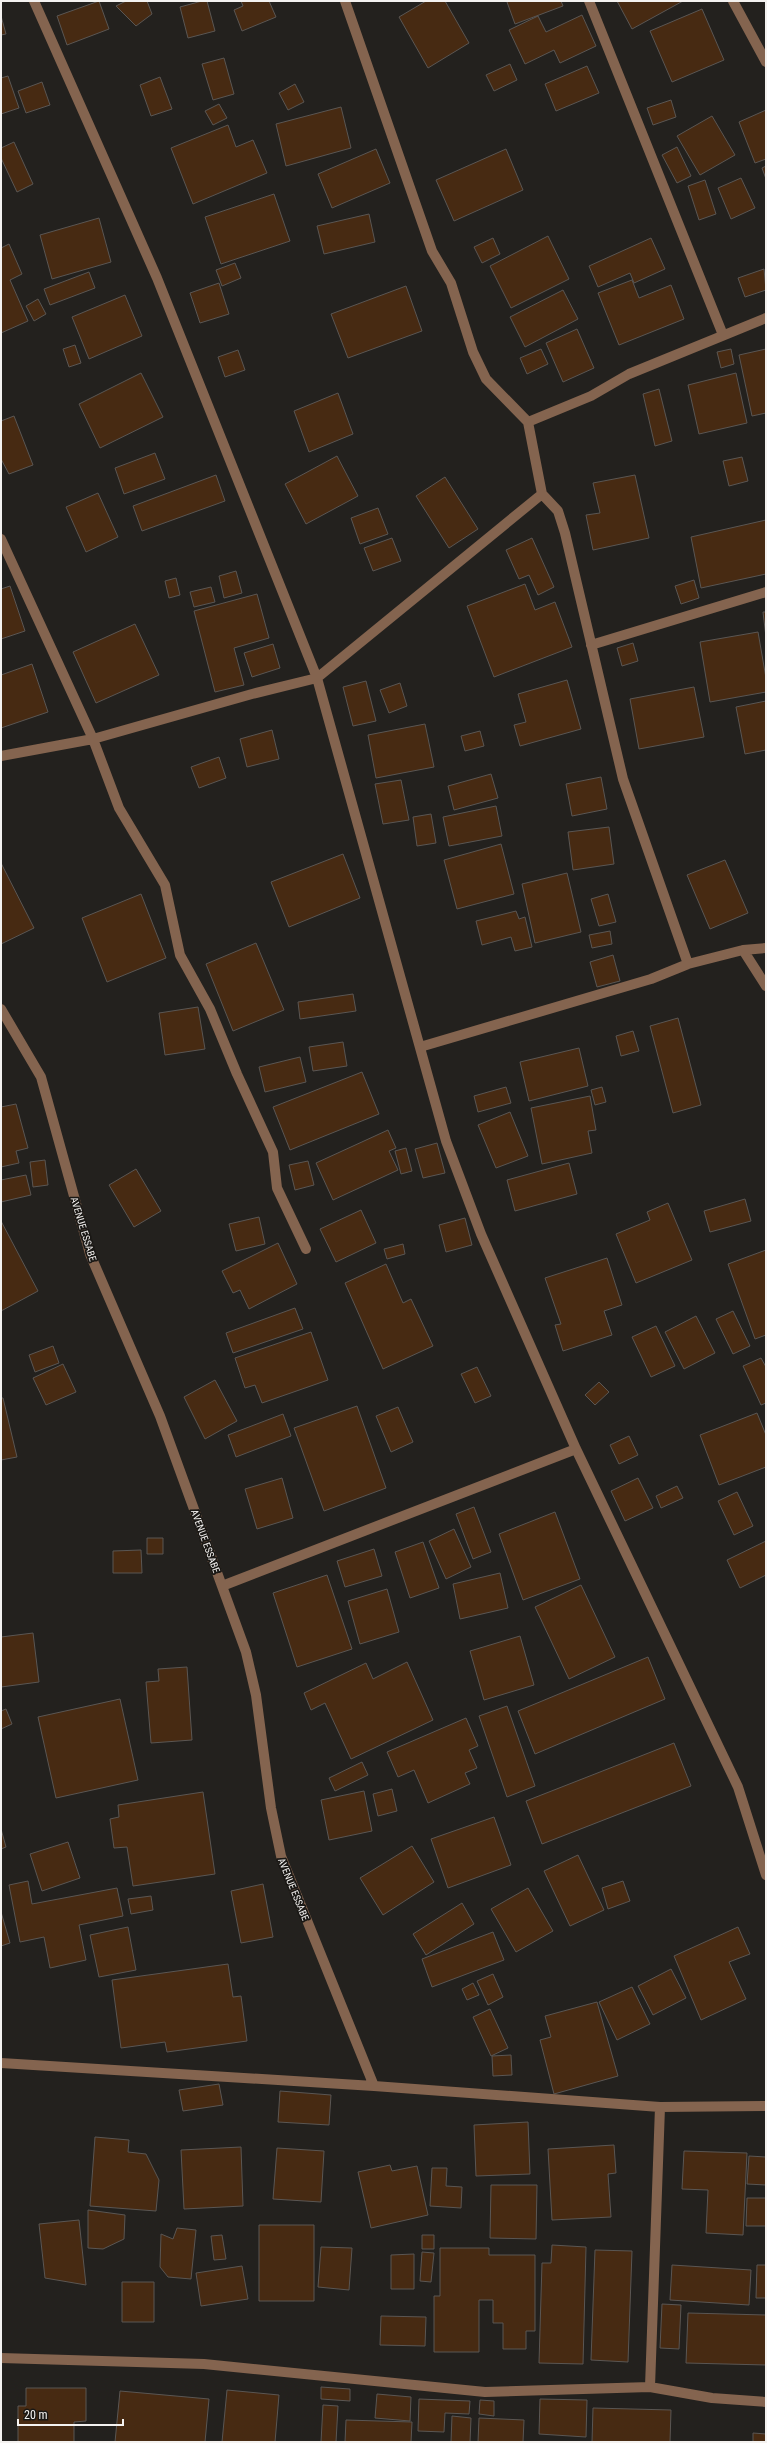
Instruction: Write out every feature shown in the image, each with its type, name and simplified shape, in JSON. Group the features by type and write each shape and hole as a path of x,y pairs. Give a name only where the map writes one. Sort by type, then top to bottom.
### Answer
{"street":[{"path":"34,1 157,278 317,678 446,1141 480,1234 576,1450 738,1787 766,1875"},
{"path":"345,1 432,251 451,283 473,352 486,379 528,422 542,494 558,511 565,533 623,779 688,964"},
{"path":"589,1 723,335"},
{"path":"733,1 766,62"},
{"path":"528,422 591,396 629,374 766,318"},
{"path":"1,756 92,739 252,694 317,678 542,494"},
{"path":"1,538 92,739 119,808 165,885 180,955 210,1009 237,1074 273,1152 277,1188 306,1249"},
{"path":"591,645 766,592"},
{"path":"420,1047 651,979 688,964 744,950 766,948"},
{"path":"744,950 766,986"},
{"name":"AVENUE ESSABE","path":"1,1009 5,1022 41,1077 90,1254 160,1416 246,1652 256,1695 271,1808 281,1856 374,2086"},
{"path":"222,1586 576,1450"},
{"path":"1,2063 374,2086 660,2107 766,2106"},
{"path":"650,2387 660,2107"},
{"path":"1,2358 204,2364 485,2392 650,2387 712,2398 766,2402"}],"building":[{"path":"99,1 109,29 67,45 57,16"},
{"path":"126,1 147,1 152,14 136,26 116,6"},
{"path":"207,1 215,31 188,38 180,7"},
{"path":"241,1 269,1 276,17 242,31 234,10 243,6"},
{"path":"426,1 445,1 469,43 428,68 399,17"},
{"path":"561,1 563,6 515,24 507,2"},
{"path":"617,1 683,1 632,29"},
{"path":"702,9 724,60 672,82 650,31"},
{"path":"582,15 596,46 560,63 554,50 525,64 509,30 538,16 546,32"},
{"path":"1,16 6,34 1,35"},
{"path":"224,58 234,94 213,100 202,64"},
{"path":"510,64 517,80 494,91 486,75"},
{"path":"587,66 599,93 556,111 545,84"},
{"path":"8,76 19,108 1,114 1,78"},
{"path":"160,77 172,109 151,116 140,85"},
{"path":"42,82 50,105 26,113 18,91"},
{"path":"295,84 304,102 288,110 279,93"},
{"path":"671,100 676,117 653,125 647,108"},
{"path":"219,104 227,118 213,125 205,111"},
{"path":"341,107 351,148 286,166 276,124"},
{"path":"766,110 766,159 755,163 739,122"},
{"path":"712,116 735,155 700,175 677,136"},
{"path":"228,125 236,147 253,140 267,173 193,204 171,148"},
{"path":"14,142 33,184 17,192 1,158 1,148"},
{"path":"677,147 691,176 677,183 662,155"},
{"path":"376,149 390,183 332,208 318,174"},
{"path":"506,149 523,190 454,221 436,180"},
{"path":"766,166 766,179 762,168"},
{"path":"741,178 755,208 731,219 718,188"},
{"path":"705,180 716,214 699,220 688,186"},
{"path":"274,194 290,241 221,264 205,217"},
{"path":"369,214 375,242 324,254 317,226"},
{"path":"99,218 111,262 52,279 40,235"},
{"path":"548,236 569,279 511,308 490,266"},
{"path":"493,238 500,254 482,263 474,247"},
{"path":"651,238 665,269 634,283 630,273 598,287 589,266"},
{"path":"9,244 22,274 10,280 28,321 1,333 1,248"},
{"path":"235,263 241,278 222,286 216,270"},
{"path":"764,269 766,290 745,297 738,278"},
{"path":"89,272 95,288 50,305 44,289"},
{"path":"632,280 639,298 671,285 684,319 619,345 598,293"},
{"path":"219,283 229,314 200,323 190,293"},
{"path":"406,286 422,331 348,358 331,314"},
{"path":"563,290 578,319 525,347 510,317"},
{"path":"125,295 142,336 89,359 72,317"},
{"path":"38,299 46,314 34,321 26,306"},
{"path":"577,329 594,368 563,382 546,343"},
{"path":"75,345 81,363 69,367 63,349"},
{"path":"541,349 548,364 527,374 520,358"},
{"path":"731,349 734,364 721,368 717,352"},
{"path":"766,349 766,413 752,416 739,355"},
{"path":"238,350 245,370 225,377 218,357"},
{"path":"141,373 163,417 100,448 79,404"},
{"path":"736,373 747,423 699,434 688,385"},
{"path":"659,389 672,441 655,446 643,394"},
{"path":"338,393 353,434 309,452 294,411"},
{"path":"14,416 33,465 9,474 1,459 1,421"},
{"path":"155,453 165,479 124,494 115,468"},
{"path":"337,456 358,496 306,524 285,484"},
{"path":"742,457 748,481 729,486 723,461"},
{"path":"216,475 225,501 142,531 133,506"},
{"path":"635,475 649,538 593,550 586,515 600,513 593,483"},
{"path":"445,477 478,529 449,548 416,496"},
{"path":"98,493 118,537 86,552 66,507"},
{"path":"378,508 388,534 360,544 351,518"},
{"path":"766,520 766,574 701,588 691,537"},
{"path":"392,538 401,561 373,571 364,548"},
{"path":"532,538 554,587 538,595 529,575 519,579 506,550"},
{"path":"236,571 242,593 224,598 219,576"},
{"path":"176,578 180,595 169,598 165,581"},
{"path":"694,580 699,598 681,604 675,586"},
{"path":"525,584 535,610 555,602 572,647 494,677 467,606"},
{"path":"10,586 25,631 1,639 1,589"},
{"path":"211,587 215,602 194,607 190,592"},
{"path":"257,594 269,638 234,648 244,685 215,692 194,611"},
{"path":"763,612 766,612 766,637"},
{"path":"135,624 159,675 96,703 73,652"},
{"path":"758,632 766,678 766,692 710,702 700,642"},
{"path":"633,643 638,661 622,666 617,648"},
{"path":"273,644 280,668 252,677 244,653"},
{"path":"32,664 48,712 1,728 1,675"},
{"path":"567,680 581,729 520,746 514,725 526,722 518,694"},
{"path":"366,681 376,721 353,726 343,687"},
{"path":"400,683 407,706 389,713 380,690"},
{"path":"694,687 704,737 639,749 630,699"},
{"path":"766,701 766,750 745,754 736,707"},
{"path":"425,724 434,767 376,778 368,735"},
{"path":"272,730 279,759 247,767 240,739"},
{"path":"480,731 484,746 465,751 461,736"},
{"path":"219,757 226,778 199,788 191,767"},
{"path":"491,774 498,798 454,810 448,786"},
{"path":"601,777 607,809 572,816 566,784"},
{"path":"401,780 409,820 383,824 375,784"},
{"path":"496,806 502,836 449,846 443,817"},
{"path":"431,814 436,843 417,846 413,817"},
{"path":"609,827 614,864 573,870 568,832"},
{"path":"501,844 514,894 457,909 444,860"},
{"path":"343,854 360,898 289,927 271,882"},
{"path":"725,860 748,913 710,929 687,875"},
{"path":"1,863 34,928 1,944"},
{"path":"567,873 581,932 535,943 522,884"},
{"path":"141,894 166,958 107,982 82,918"},
{"path":"608,894 616,922 599,926 591,899"},
{"path":"516,911 519,919 525,917 532,947 515,951 511,937 482,945 476,921"},
{"path":"610,931 612,944 592,948 589,935"},
{"path":"256,943 284,1010 233,1031 206,964"},
{"path":"613,955 620,981 597,987 590,962"},
{"path":"353,994 356,1011 300,1019 298,1002"},
{"path":"198,1007 205,1049 165,1055 159,1013"},
{"path":"678,1018 701,1105 673,1113 650,1026"},
{"path":"633,1031 639,1051 621,1056 616,1036"},
{"path":"343,1042 347,1066 313,1071 309,1047"},
{"path":"579,1048 588,1086 529,1101 520,1062"},
{"path":"300,1057 306,1082 265,1092 259,1067"},
{"path":"362,1072 379,1114 290,1150 273,1107"},
{"path":"506,1087 511,1103 478,1112 474,1096"},
{"path":"602,1087 606,1102 595,1105 591,1090"},
{"path":"590,1096 596,1130 588,1131 592,1153 542,1164 531,1108"},
{"path":"16,1104 28,1148 16,1151 19,1163 1,1167 1,1107"},
{"path":"510,1112 528,1156 496,1168 478,1125"},
{"path":"388,1130 396,1148 389,1151 398,1170 333,1200 316,1163"},
{"path":"437,1143 445,1173 423,1178 415,1149"},
{"path":"406,1148 412,1171 401,1174 395,1151"},
{"path":"45,1160 48,1185 33,1187 30,1162"},
{"path":"308,1161 314,1185 295,1190 289,1165"},
{"path":"569,1163 577,1194 515,1211 507,1180"},
{"path":"136,1169 161,1211 134,1227 109,1185"},
{"path":"26,1175 31,1195 1,1202 1,1180"},
{"path":"745,1199 751,1221 710,1232 704,1211"},
{"path":"668,1203 692,1260 636,1283 616,1234 650,1220 647,1212"},
{"path":"361,1210 376,1243 336,1262 320,1229"},
{"path":"259,1217 265,1244 236,1251 229,1224"},
{"path":"465,1218 472,1245 446,1252 439,1225"},
{"path":"1,1221 38,1291 1,1311"},
{"path":"278,1243 297,1284 249,1309 240,1290 233,1293 222,1271"},
{"path":"403,1244 405,1254 387,1259 384,1249"},
{"path":"766,1250 766,1335 755,1339 728,1264"},
{"path":"607,1258 622,1305 604,1311 612,1335 563,1351 555,1325 561,1324 545,1278"},
{"path":"386,1264 403,1303 411,1299 433,1346 383,1369 345,1283"},
{"path":"295,1308 303,1329 233,1353 226,1333"},
{"path":"733,1311 750,1346 733,1354 716,1319"},
{"path":"696,1316 715,1353 684,1369 665,1332"},
{"path":"656,1326 675,1366 651,1377 632,1337"},
{"path":"311,1332 328,1380 262,1403 255,1385 245,1388 235,1358"},
{"path":"53,1346 59,1363 35,1372 29,1355"},
{"path":"761,1358 766,1367 766,1403 761,1405 743,1366"},
{"path":"63,1364 76,1392 46,1405 33,1378"},
{"path":"477,1367 491,1396 475,1403 461,1374"},
{"path":"215,1380 237,1421 205,1439 184,1397"},
{"path":"599,1382 609,1392 595,1405 585,1395"},
{"path":"1,1398 3,1398 17,1457 1,1460"},
{"path":"357,1406 386,1488 324,1511 294,1428"},
{"path":"398,1407 413,1442 391,1452 376,1416"},
{"path":"757,1413 766,1435 766,1467 719,1485 700,1435"},
{"path":"283,1414 291,1436 236,1457 228,1435"},
{"path":"629,1436 638,1455 619,1464 610,1445"},
{"path":"282,1478 293,1518 257,1529 245,1489"},
{"path":"638,1478 653,1508 625,1521 611,1491"},
{"path":"677,1486 683,1498 661,1508 656,1496"},
{"path":"737,1492 753,1526 734,1535 718,1501"},
{"path":"474,1507 491,1552 473,1559 456,1514"},
{"path":"555,1512 580,1579 523,1600 499,1534"},
{"path":"454,1529 471,1567 446,1579 429,1541"},
{"path":"147,1538 163,1538 163,1554 147,1554"},
{"path":"766,1541 766,1575 740,1588 727,1560"},
{"path":"423,1542 439,1588 410,1598 395,1552"},
{"path":"374,1549 382,1576 345,1587 337,1561"},
{"path":"141,1550 142,1573 113,1573 113,1551"},
{"path":"500,1573 508,1608 460,1619 453,1584"},
{"path":"327,1575 352,1649 297,1667 273,1593"},
{"path":"581,1585 615,1657 569,1679 535,1607"},
{"path":"387,1589 399,1632 360,1644 348,1601"},
{"path":"33,1633 39,1682 1,1687 1,1637"},
{"path":"520,1636 534,1685 484,1700 470,1651"},
{"path":"648,1657 665,1699 535,1754 518,1711"},
{"path":"407,1662 433,1720 351,1759 325,1703 311,1710 304,1693 366,1663 373,1679"},
{"path":"187,1667 192,1740 151,1743 146,1682 159,1681 158,1669"},
{"path":"120,1699 138,1780 56,1798 38,1717"},
{"path":"507,1706 535,1786 507,1797 479,1716"},
{"path":"6,1709 12,1724 1,1729 1,1711"},
{"path":"466,1718 478,1746 469,1750 477,1768 465,1773 470,1784 428,1803 414,1770 398,1777 387,1752"},
{"path":"674,1743 691,1786 542,1844 526,1801"},
{"path":"362,1762 368,1775 335,1791 329,1778"},
{"path":"392,1789 397,1811 378,1816 373,1794"},
{"path":"364,1791 372,1831 329,1840 321,1800"},
{"path":"203,1792 215,1874 133,1886 127,1847 114,1848 110,1819 119,1817 118,1805"},
{"path":"494,1817 511,1865 448,1888 431,1839"},
{"path":"1,1829 6,1847 1,1849"},
{"path":"68,1842 80,1878 42,1891 30,1854"},
{"path":"412,1846 434,1882 383,1915 360,1878"},
{"path":"578,1855 604,1910 570,1926 544,1871"},
{"path":"28,1881 32,1904 117,1888 123,1916 79,1925 86,1960 50,1968 44,1937 20,1942 9,1885"},
{"path":"623,1881 630,1901 608,1909 602,1888"},
{"path":"263,1884 273,1937 241,1943 231,1891"},
{"path":"528,1888 553,1931 516,1952 491,1909"},
{"path":"151,1896 153,1910 131,1914 128,1899"},
{"path":"462,1903 474,1924 426,1955 413,1934"},
{"path":"1,1912 10,1943 1,1946"},
{"path":"128,1927 136,1970 99,1977 90,1935"},
{"path":"738,1927 750,1954 729,1962 746,1999 701,2020 674,1956"},
{"path":"493,1932 504,1960 432,1987 422,1959"},
{"path":"228,1964 233,1997 241,1996 247,2041 167,2052 165,2042 121,2048 112,1980"},
{"path":"671,1969 686,1998 653,2015 638,1986"},
{"path":"493,1974 503,1997 488,2005 477,1981"},
{"path":"473,1983 479,1995 467,2000 462,1989"},
{"path":"632,1987 650,2024 617,2040 599,2002"},
{"path":"597,2002 618,2076 554,2094 540,2040 551,2037 545,2016"},
{"path":"490,2009 508,2048 491,2056 473,2017"},
{"path":"511,2055 512,2075 493,2076 492,2056"},
{"path":"219,2084 223,2105 183,2111 179,2090"},
{"path":"280,2091 331,2095 329,2125 278,2122"},
{"path":"528,2122 530,2174 476,2176 474,2125"},
{"path":"95,2137 129,2140 128,2152 146,2154 159,2180 156,2211 90,2206"},
{"path":"614,2145 616,2173 608,2174 611,2217 552,2220 548,2149"},
{"path":"241,2147 243,2206 184,2209 181,2150"},
{"path":"277,2148 324,2151 321,2202 273,2199"},
{"path":"684,2151 747,2153 743,2235 706,2233 708,2190 682,2189"},
{"path":"749,2156 766,2157 766,2185 747,2184"},
{"path":"390,2165 392,2171 417,2166 428,2215 371,2228 358,2172"},
{"path":"432,2168 447,2168 446,2186 462,2187 461,2208 430,2206"},
{"path":"491,2185 537,2185 536,2239 490,2238"},
{"path":"747,2198 766,2198 766,2226 746,2226"},
{"path":"88,2210 125,2215 124,2239 103,2249 88,2248"},
{"path":"79,2220 86,2285 45,2278 39,2224"},
{"path":"259,2225 314,2225 314,2301 259,2301"},
{"path":"177,2228 196,2230 191,2279 168,2277 160,2267 161,2234 173,2239"},
{"path":"222,2235 226,2259 214,2260 211,2236"},
{"path":"422,2235 434,2235 434,2249 422,2249"},
{"path":"552,2245 586,2247 583,2364 539,2363 542,2263 551,2263"},
{"path":"321,2247 352,2248 349,2290 318,2287"},
{"path":"440,2248 489,2248 489,2255 535,2255 535,2331 526,2331 526,2349 503,2349 503,2323 493,2323 493,2300 479,2300 479,2352 434,2352 434,2296 440,2296"},
{"path":"595,2250 632,2251 628,2362 591,2360"},
{"path":"422,2252 434,2253 431,2282 420,2281"},
{"path":"414,2254 414,2289 391,2289 391,2255"},
{"path":"672,2265 751,2270 749,2305 670,2300"},
{"path":"757,2265 766,2265 766,2298 756,2298"},
{"path":"242,2266 248,2299 201,2306 196,2273"},
{"path":"122,2282 154,2282 154,2322 122,2322"},
{"path":"662,2304 681,2305 679,2349 660,2348"},
{"path":"688,2313 766,2315 766,2365 686,2363"},
{"path":"381,2316 426,2317 425,2346 380,2345"},
{"path":"321,2387 350,2389 350,2401 321,2399"},
{"path":"26,2388 86,2388 86,2421 74,2422 74,2442 18,2442 18,2406 26,2406"},
{"path":"227,2390 279,2395 275,2442 222,2442"},
{"path":"120,2391 209,2399 205,2442 115,2442"},
{"path":"377,2394 411,2397 410,2421 375,2418"},
{"path":"419,2399 470,2401 469,2414 445,2413 444,2432 418,2431"},
{"path":"540,2399 587,2400 586,2437 539,2434"},
{"path":"480,2400 494,2401 494,2416 479,2414"},
{"path":"323,2405 338,2406 336,2442 321,2442"},
{"path":"593,2408 671,2410 670,2442 592,2442"},
{"path":"452,2416 471,2418 470,2442 451,2442"},
{"path":"479,2418 524,2420 523,2442 478,2442"},
{"path":"346,2420 412,2422 411,2442 345,2442"},
{"path":"753,2433 766,2434 766,2442 753,2442"}]}
